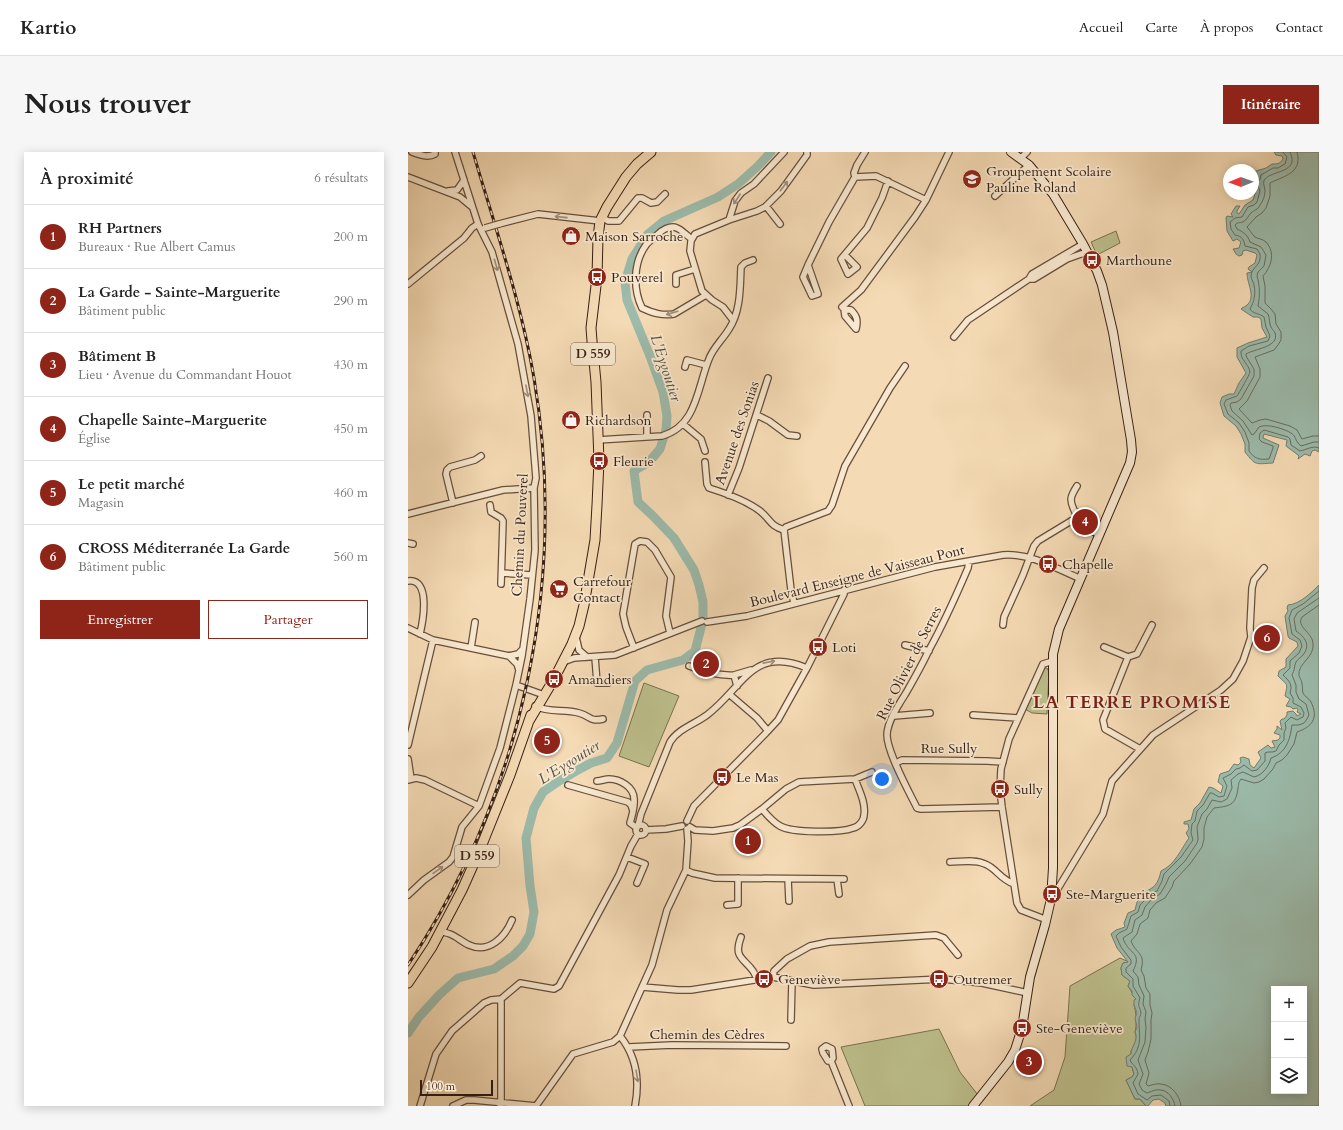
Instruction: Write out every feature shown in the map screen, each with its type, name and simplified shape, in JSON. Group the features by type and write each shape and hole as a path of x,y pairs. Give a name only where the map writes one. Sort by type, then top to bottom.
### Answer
{"main road":[{"name":"D 559","path":"542,695 571,646 588,574 596,522 599,461 592,328 597,277 598,238 601,219 626,177 637,164 651,152"},
{"path":"973,1106 1016,1050 1022,1028 1035,959 1047,920 1052,891 1054,860 1054,646 1059,629 1130,463 1132,447 1113,332 1102,285 1097,271 1083,244 1053,194 1021,158 1011,152"},
{"name":"D 559","path":"408,984 432,947 462,890 484,843 529,721 542,695 571,646"}],"street":[{"path":"412,152 422,156 431,156 435,154 435,152"},
{"name":"Chemin du Pouverel","path":"408,895 424,880 449,862 453,857 462,827 479,806 500,748 516,685 523,648 535,550 534,488 536,478 531,416 518,344 492,252 473,208 455,152"},
{"path":"729,220 735,201 741,193 754,184 784,152"},
{"path":"733,320 723,307 702,291 690,251 692,239 695,234 729,220 757,211 766,206 781,191 805,158 807,152"},
{"path":"808,265 818,294 812,296 803,277 808,265 829,222 855,177 854,173 857,165 865,152"},
{"path":"843,308 861,290 915,218 926,200 949,152"},
{"path":"1021,158 1028,152"},
{"path":"995,196 1028,165"},
{"path":"855,177 876,176 926,200"},
{"path":"408,177 460,197 473,208"},
{"path":"454,191 460,188 464,180"},
{"path":"845,255 867,228 882,198 888,181"},
{"path":"446,191 468,194"},
{"path":"460,197 468,194"},
{"path":"408,284 464,238 472,228 499,224 538,214 619,221 638,198 642,198 651,203 657,202 665,194"},
{"path":"766,206 780,224"},
{"path":"692,239 677,228 671,227 663,230 646,245 639,259 635,280 638,299 642,308 654,313 668,315 674,314 706,295"},
{"path":"954,337 968,320 1029,278 1032,274 1083,244"},
{"path":"1029,278 1034,279 1074,256 1088,253"},
{"path":"598,440 662,436 671,433 683,424 690,414 695,402 706,365 711,354 730,328 733,320 739,302 741,267 745,263 753,260"},
{"path":"676,284 676,275 695,269"},
{"path":"685,367 687,360 706,365"},
{"path":"784,530 786,527 828,511 832,505 845,466 890,388 905,366"},
{"name":"Avenue des Sonias","path":"728,495 739,468 768,378"},
{"path":"647,415 647,437"},
{"path":"757,415 788,434 797,436"},
{"path":"683,424 701,439 705,451"},
{"path":"453,502 446,474 447,470 476,460 481,456"},
{"path":"705,462 707,484 709,488 728,495 757,509 770,523 784,530"},
{"path":"1075,512 1070,497 1078,486"},
{"path":"408,514 503,490 534,488"},
{"path":"490,505 491,512 503,521 501,584"},
{"path":"1075,512 1081,513 1101,531"},
{"path":"1003,625 1004,618 1035,543 1071,520 1075,512"},
{"path":"1071,520 1088,530 1101,531"},
{"path":"784,530 791,590 794,603"},
{"path":"634,648 623,614 635,544 640,541 647,542 655,550 671,577 666,616 670,633"},
{"name":"Boulevard Enseigne de Vaisseau Pont","path":"571,646 587,657 616,655 670,633 704,622 747,616 935,567 1011,555 1029,557 1081,579"},
{"name":"Rue Olivier de Serres","path":"969,561 968,568 950,610 888,728 888,743 917,808 1002,807"},
{"path":"1052,891 1057,890 1103,814 1112,781 1153,735 1221,690 1233,679 1243,661 1251,637 1252,588 1254,580 1264,568"},
{"path":"502,573 532,575"},
{"path":"408,582 417,582 421,587 424,601 424,613 420,634"},
{"path":"453,1106 466,1100 536,1106 573,1054 613,1042 620,1036 652,965 667,910 686,870 688,840 686,828 682,823 687,821 694,806 768,731 781,715 808,668 844,594 844,590"},
{"path":"471,648 475,622"},
{"path":"1104,647 1128,657 1137,654 1152,625"},
{"path":"408,628 433,640 509,656 518,654 523,648"},
{"path":"408,745 433,640"},
{"path":"905,645 929,651"},
{"path":"571,646 579,650 587,657"},
{"path":"509,656 517,664 519,670"},
{"path":"595,657 597,683 608,683"},
{"path":"1128,657 1103,720 1105,729 1140,749"},
{"path":"420,1106 436,1054 452,1031 484,1003 491,1000 501,999 520,982 554,989 559,986 619,875 638,834 636,831 641,814 672,738 680,731 707,715 752,670 760,665 777,661 797,664 808,668"},
{"path":"1047,920 1021,910 1017,903 1002,807 1000,781 1009,739 1018,718 1044,664 1053,662"},
{"path":"689,666 725,676 752,670"},
{"path":"734,675 737,686"},
{"path":"516,685 542,695"},
{"path":"729,694 757,718 768,731"},
{"path":"536,706 547,710 580,713 592,720 603,719"},
{"path":"894,716 930,713"},
{"path":"973,715 1018,718"},
{"path":"408,759 410,779 416,778 425,780 479,806"},
{"name":"Rue Sully","path":"896,763 902,760 987,760 1003,762"},
{"path":"646,830 686,828 713,831 733,828 740,825 762,809 786,789 800,782 855,779 872,772"},
{"path":"597,781 610,779 619,781 628,786 634,797 633,814 630,823 637,827 644,825 646,830"},
{"path":"762,809 780,826 796,831 823,831 855,828 861,823 864,815 863,802 855,779"},
{"path":"568,785 628,802 631,805 633,814"},
{"path":"638,834 644,835 646,830"},
{"path":"627,857 645,864 637,883"},
{"path":"950,862 980,862 987,864 1006,881 1014,884"},
{"path":"686,870 692,873 715,878 844,879"},
{"path":"727,905 738,904 738,878"},
{"path":"788,879 789,901"},
{"path":"837,879 839,894"},
{"path":"442,928 469,945 480,948 495,943 505,934 512,920"},
{"path":"773,977 774,971 787,959 810,946 829,942 936,936 944,938 958,955"},
{"path":"741,937 738,943 741,960 752,970 758,980"},
{"path":"642,987 691,990 773,977 806,984 825,985 942,979 982,983 1028,992"},
{"path":"791,1020 792,981"},
{"path":"501,999 501,1104"},
{"path":"620,1036 629,1047 634,1061 638,1082 635,1106"},
{"name":"Chemin des Cèdres","path":"629,1047 672,1045 786,1046"},
{"path":"831,1061 849,1106"}],"green space":[{"path":"1116,231 1120,243 1097,255 1091,242"},
{"path":"1044,668 1047,668 1049,672 1047,714 1032,713 1025,709"},
{"path":"644,683 679,696 649,767 619,756"},
{"path":"1120,958 1129,962 1123,963 1121,968 1122,975 1130,981 1128,986 1136,999 1134,1005 1136,1018 1136,1040 1131,1051 1134,1074 1126,1080 1135,1099 1140,1099 1146,1106 1030,1106 1054,1090 1065,1057 1070,986"},
{"path":"939,1029 960,1072 978,1095 969,1106 865,1106 841,1047"}],"water":[{"path":"1274,152 1319,152 1319,452 1315,450 1312,451 1310,456 1305,454 1298,459 1299,456 1286,446 1287,440 1264,434 1263,438 1279,445 1273,463 1259,464 1251,460 1245,452 1245,444 1241,434 1236,426 1224,416 1220,403 1222,397 1229,394 1234,394 1246,373 1237,357 1237,348 1267,337 1262,328 1261,319 1258,317 1253,317 1241,309 1250,301 1251,292 1247,273 1252,272 1248,269 1255,263 1257,255 1246,250 1243,251 1242,255 1239,256 1236,254 1233,249 1239,248 1241,242 1237,239 1233,241 1227,231 1226,218 1227,216 1233,217 1231,214 1236,206 1240,206 1237,211 1239,214 1245,205 1253,200 1259,200 1259,170 1282,161 1282,156 1276,155"},
{"path":"1319,585 1319,1106 1166,1106 1165,1103 1159,1099 1153,1100 1148,1106 1146,1106 1140,1099 1135,1099 1126,1080 1134,1074 1132,1067 1127,1066 1126,1057 1131,1054 1136,1038 1135,1032 1137,1027 1135,1018 1137,1013 1134,1000 1136,999 1132,995 1132,991 1128,986 1130,981 1122,975 1121,968 1123,963 1128,962 1117,948 1111,934 1116,930 1125,927 1124,923 1128,913 1135,910 1137,902 1143,896 1142,893 1155,885 1159,879 1161,871 1170,865 1189,838 1186,833 1189,829 1188,824 1184,824 1184,822 1191,820 1194,809 1200,803 1209,787 1221,793 1223,786 1218,782 1220,774 1229,771 1234,764 1238,765 1241,762 1240,758 1243,757 1249,759 1250,765 1254,768 1261,758 1258,752 1268,745 1271,748 1275,747 1272,741 1278,740 1280,735 1274,733 1277,726 1282,730 1280,721 1284,719 1287,712 1293,711 1297,716 1301,714 1297,712 1297,708 1293,709 1286,706 1290,699 1285,696 1287,688 1286,684 1278,676 1279,671 1286,667 1286,659 1298,646 1297,642 1288,636 1285,616 1288,611 1288,605 1297,603 1309,595"}],"waterway":[{"name":"L'Eygoutier","path":"408,1033 419,1017 439,995 458,978 494,969 513,956 523,946 530,934 534,912 526,838 534,808 543,792 591,763 607,758 617,743 635,681 647,670 683,660 695,651 703,620 703,602 694,570 674,538 638,502 634,471 649,462 660,449 666,430 667,416 663,392 627,300 625,282 632,259 648,234 664,221 718,197 738,184 771,152"}],"railway":[{"path":"408,965 448,899 481,829 507,757 527,683 539,608 545,531 543,454 534,378 529,350 515,293 473,152"}],"place":[{"name":"Groupement Scolaire Pauline Roland","path":"972,179"},
{"name":"Maison Sarroche","path":"571,236"},
{"name":"Marthoune","path":"1092,260"},
{"name":"Pouverel","path":"597,277"},
{"name":"Richardson","path":"571,420"},
{"name":"Fleurie","path":"599,461"},
{"name":"Chapelle Sainte-Marguerite","path":"1085,522"},
{"name":"Chapelle","path":"1048,564"},
{"name":"Carrefour Contact","path":"559,589"},
{"name":"CROSS Méditerranée La Garde","path":"1267,638"},
{"name":"Loti","path":"818,647"},
{"name":"La Garde - Sainte-Marguerite","path":"706,664"},
{"name":"Amandiers","path":"554,679"},
{"name":"Le petit marché","path":"547,741"},
{"name":"Le Mas","path":"722,777"},
{"name":"Sully","path":"1000,789"},
{"name":"RH Partners","path":"748,841"},
{"name":"Ste-Marguerite","path":"1052,894"},
{"name":"Geneviève","path":"764,979"},
{"name":"Outremer","path":"939,979"},
{"name":"Ste-Geneviève","path":"1022,1028"},
{"name":"Bâtiment B","path":"1029,1062"}],"district":[{"name":"LA TERRE PROMISE","path":"1132,702"}]}
